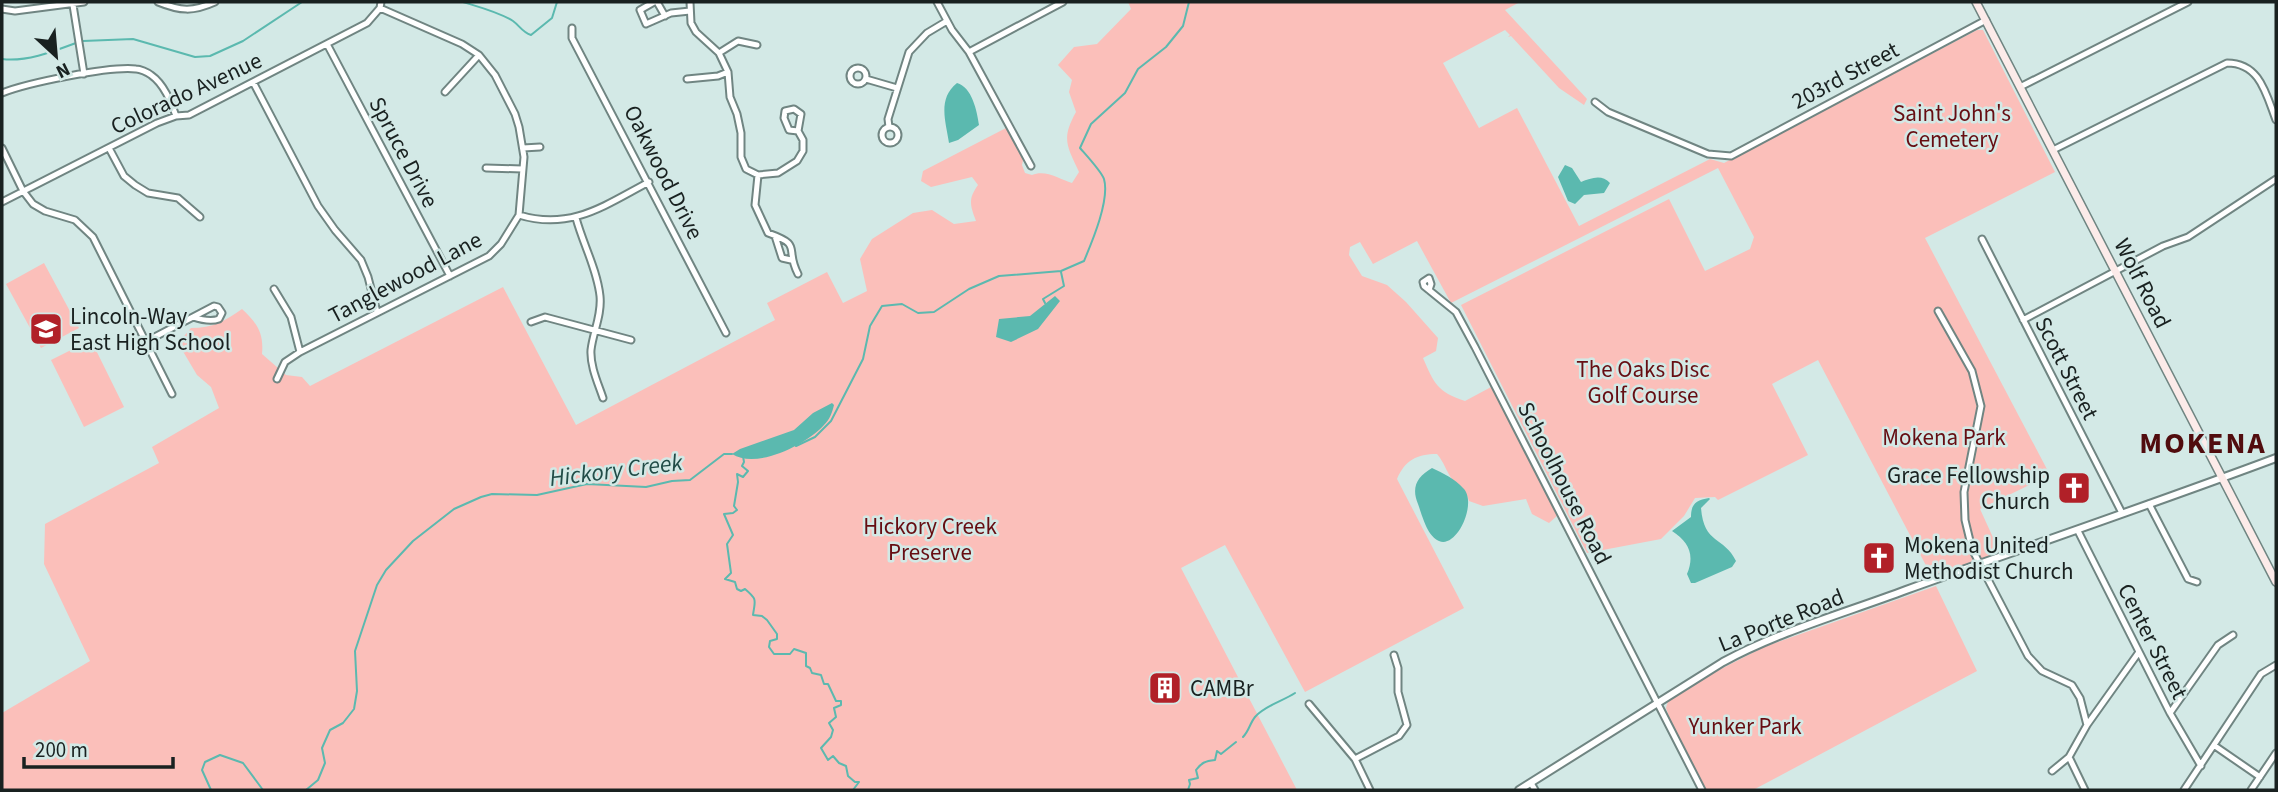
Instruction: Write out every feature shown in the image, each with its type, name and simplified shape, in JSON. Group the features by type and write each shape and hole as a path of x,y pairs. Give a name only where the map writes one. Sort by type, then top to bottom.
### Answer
{"main road":[{"name":"Wolf Road","path":"1976,2 2276,582"}],"street":[{"path":"2,9 15,11 85,2"},
{"path":"158,2 189,11 215,2"},
{"path":"665,16 655,2 640,10 645,23 650,24 676,12 690,11"},
{"path":"690,2 691,23 696,32 719,52 728,72 730,97 741,133 741,157 746,169 758,175 778,173 797,161 803,150 803,140 798,131 801,114 794,109 785,111 784,118 789,130 798,131"},
{"path":"937,2 969,52 1031,166"},
{"path":"969,52 1063,2"},
{"path":"2020,86 2188,2"},
{"path":"73,5 84,74"},
{"name":"Colorado Avenue","path":"2,202 157,123 188,115 327,44 367,23 380,5"},
{"name":"Tanglewood Lane","path":"277,379 285,362 300,352 489,256 501,244 519,215 523,149 519,127 495,75 479,55 462,44 380,5"},
{"name":"203rd Street","path":"1595,102 1608,112 1708,154 1731,156 1986,20"},
{"path":"888,127 905,63 915,44 947,21"},
{"name":"Oakwood Drive","path":"572,29 572,38 726,333"},
{"path":"719,52 738,41 757,45"},
{"name":"Spruce Drive","path":"327,44 450,276"},
{"path":"445,92 479,55"},
{"path":"2053,150 2227,63 2242,63 2256,76 2276,120"},
{"path":"2,93 84,74 137,69 160,84 176,116"},
{"path":"687,79 718,76 728,72"},
{"path":"866,79 897,88"},
{"path":"253,82 318,206 361,260 369,277 377,312"},
{"path":"523,149 540,146"},
{"path":"2,148 23,191 33,204 45,211 75,220 93,237 172,394"},
{"path":"109,148 124,176 135,186 148,193 178,198 200,217"},
{"path":"486,168 522,170"},
{"path":"758,175 755,205 768,233 784,237 790,243 793,253 791,260 798,274"},
{"path":"2023,320 2163,246 2188,237 2276,179"},
{"path":"519,215 549,222 576,218 649,182"},
{"path":"576,218 596,274 600,307 591,351 593,371 603,398"},
{"path":"775,236 782,258 791,260"},
{"name":"Scott Street","path":"1982,239 2122,513"},
{"path":"274,289 291,317 300,352"},
{"name":"Schoolhouse Road","path":"1429,290 1456,312 1702,790"},
{"path":"145,342 214,306 222,313 215,321 193,317"},
{"path":"1938,312 1972,371 1980,398 1980,413 1968,461 1963,507 1969,540 2028,656 2042,671 2072,685 2080,698 2087,725"},
{"path":"531,322 545,317 631,340"},
{"name":"La Porte Road","path":"1519,790 1723,662 1758,644 2276,458"},
{"path":"2149,504 2188,579 2197,582"},
{"name":"Center Street","path":"2078,531 2170,713 2201,766"},
{"path":"2170,713 2218,645 2233,635"},
{"path":"2085,790 2070,752 2139,652"},
{"path":"1355,759 1399,736 1407,725 1398,692 1398,668 1394,655"},
{"path":"2184,790 2262,674 2276,665"},
{"path":"1309,704 1355,759 1370,790"},
{"path":"2215,746 2260,777"},
{"path":"2251,790 2276,753"},
{"path":"2052,771 2070,757"},
{"path":"1531,783 1535,790"}],"green space":[{"name":"Hickory Creek Preserve","path":"1128,2 1520,2 1505,10 1587,99 1584,105 1559,88 1511,36 1508,37 1510,35 1505,30 1443,63 1479,128 1517,108 1579,226 1710,159 1724,163 1977,30 1983,30 2055,172 1925,238 2050,475 1980,509 2001,555 1932,577 1818,360 1772,384 1808,455 1718,500 1715,497 1695,498 1684,516 1661,539 1587,553 1461,305 1669,199 1705,271 1750,249 1754,237 1718,168 1451,303 1417,241 1373,264 1360,242 1350,247 1349,255 1362,276 1387,285 1438,338 1436,351 1423,358 1430,374 1442,390 1465,401 1493,386 1558,515 1549,523 1532,514 1526,499 1483,506 1469,501 1437,454 1412,459 1397,479 1464,608 1305,692 1225,545 1181,568 1297,790 2,790 2,713 90,661 44,564 45,524 159,463 152,447 219,408 211,387 197,375 178,343 191,328 218,323 242,309 258,329 262,340 262,354 286,375 302,377 310,386 503,287 576,425 775,320 767,303 827,272 843,303 867,291 860,259 872,239 913,213 932,210 954,224 976,221 971,202 978,185 972,177 931,187 921,181 923,171 1006,128 1023,160 1025,173 1047,174 1072,183 1079,172 1069,149 1067,136 1076,112 1069,92 1072,80 1058,65 1074,47 1097,44 1131,9"},
{"path":"44,263 79,328 41,348 6,284"},
{"path":"91,340 124,407 84,427 51,360"},
{"name":"Yunker Park","path":"1936,586 1977,671 1753,790 1706,790 1672,725 1666,708 1668,701 1711,674 1764,647"}],"water":[{"path":"957,83 970,94 979,125 949,143 945,103"},
{"path":"1565,165 1572,168 1581,182 1600,178 1610,183 1604,193 1584,195 1575,204 1568,201 1558,177"},
{"path":"1055,296 1060,301 1038,329 1011,342 996,337 999,319 1030,316"},
{"path":"832,403 834,405 826,423 794,447 755,459 732,454 794,430 813,413"},
{"path":"1432,468 1456,482 1467,495 1467,513 1463,523 1446,542 1431,535 1416,498 1417,483 1422,475"},
{"path":"1709,498 1701,508 1706,528 1736,561 1732,567 1691,583 1687,574 1689,550 1683,540 1672,531 1691,517 1695,503"}],"waterway":[{"path":"83,41 133,39 195,57 210,56 243,41 302,2"},
{"path":"463,2 507,18 531,35 552,18 557,2"},
{"name":"Hickory Creek","path":"796,446 815,437 831,421 863,359 870,326 882,306 902,304 918,313 934,312 969,289 999,276 1061,271 1084,261 1099,221 1105,188 1104,179 1080,148 1091,124 1125,93 1138,69 1166,47 1183,26 1189,2"},
{"path":"2,59 30,58 76,43"},
{"path":"1045,303 1043,299 1064,286 1061,272"},
{"name":"Hickory Creek","path":"306,790 318,780 325,763 322,748 330,730 343,723 354,709 357,691 355,651 377,585 386,570 413,541 454,509 481,497 492,494 537,495 587,484 646,487 690,480 724,454 732,454"},
{"path":"743,456 742,466 748,471 743,477 737,474 734,506 737,510 724,514 733,535 727,544 731,573 725,579 735,582 737,589 745,589 754,598 753,615 762,616 777,634 777,639 770,641 769,647 774,654 790,654 794,649 806,653 806,666 812,673 821,675 836,701 841,701 841,705 834,708 836,717 829,723 833,730 831,737 821,748 828,760 833,756 846,766 848,776 859,782 853,790"},
{"path":"1243,737 1259,713 1295,693"},
{"path":"1188,790 1189,780 1198,778 1196,770 1206,762 1215,760 1217,751 1221,754 1236,742"},
{"name":"Hickory Creek","path":"211,790 202,770 205,762 220,755 243,763 263,790"}],"place":[{"name":"Lincoln-Way East High School","path":"46,329"},
{"name":"Grace Fellowship Church","path":"2074,488"},
{"name":"Mokena United Methodist Church","path":"1879,558"},
{"name":"CAMBr","path":"1165,688"}],"district":[{"name":"MOKENA","path":"2203,443"}],"park label":[{"name":"Saint John's Cemetery","path":"1952,126"},
{"name":"The Oaks Disc Golf Course","path":"1643,382"},
{"name":"Mokena Park","path":"1944,437"}]}
